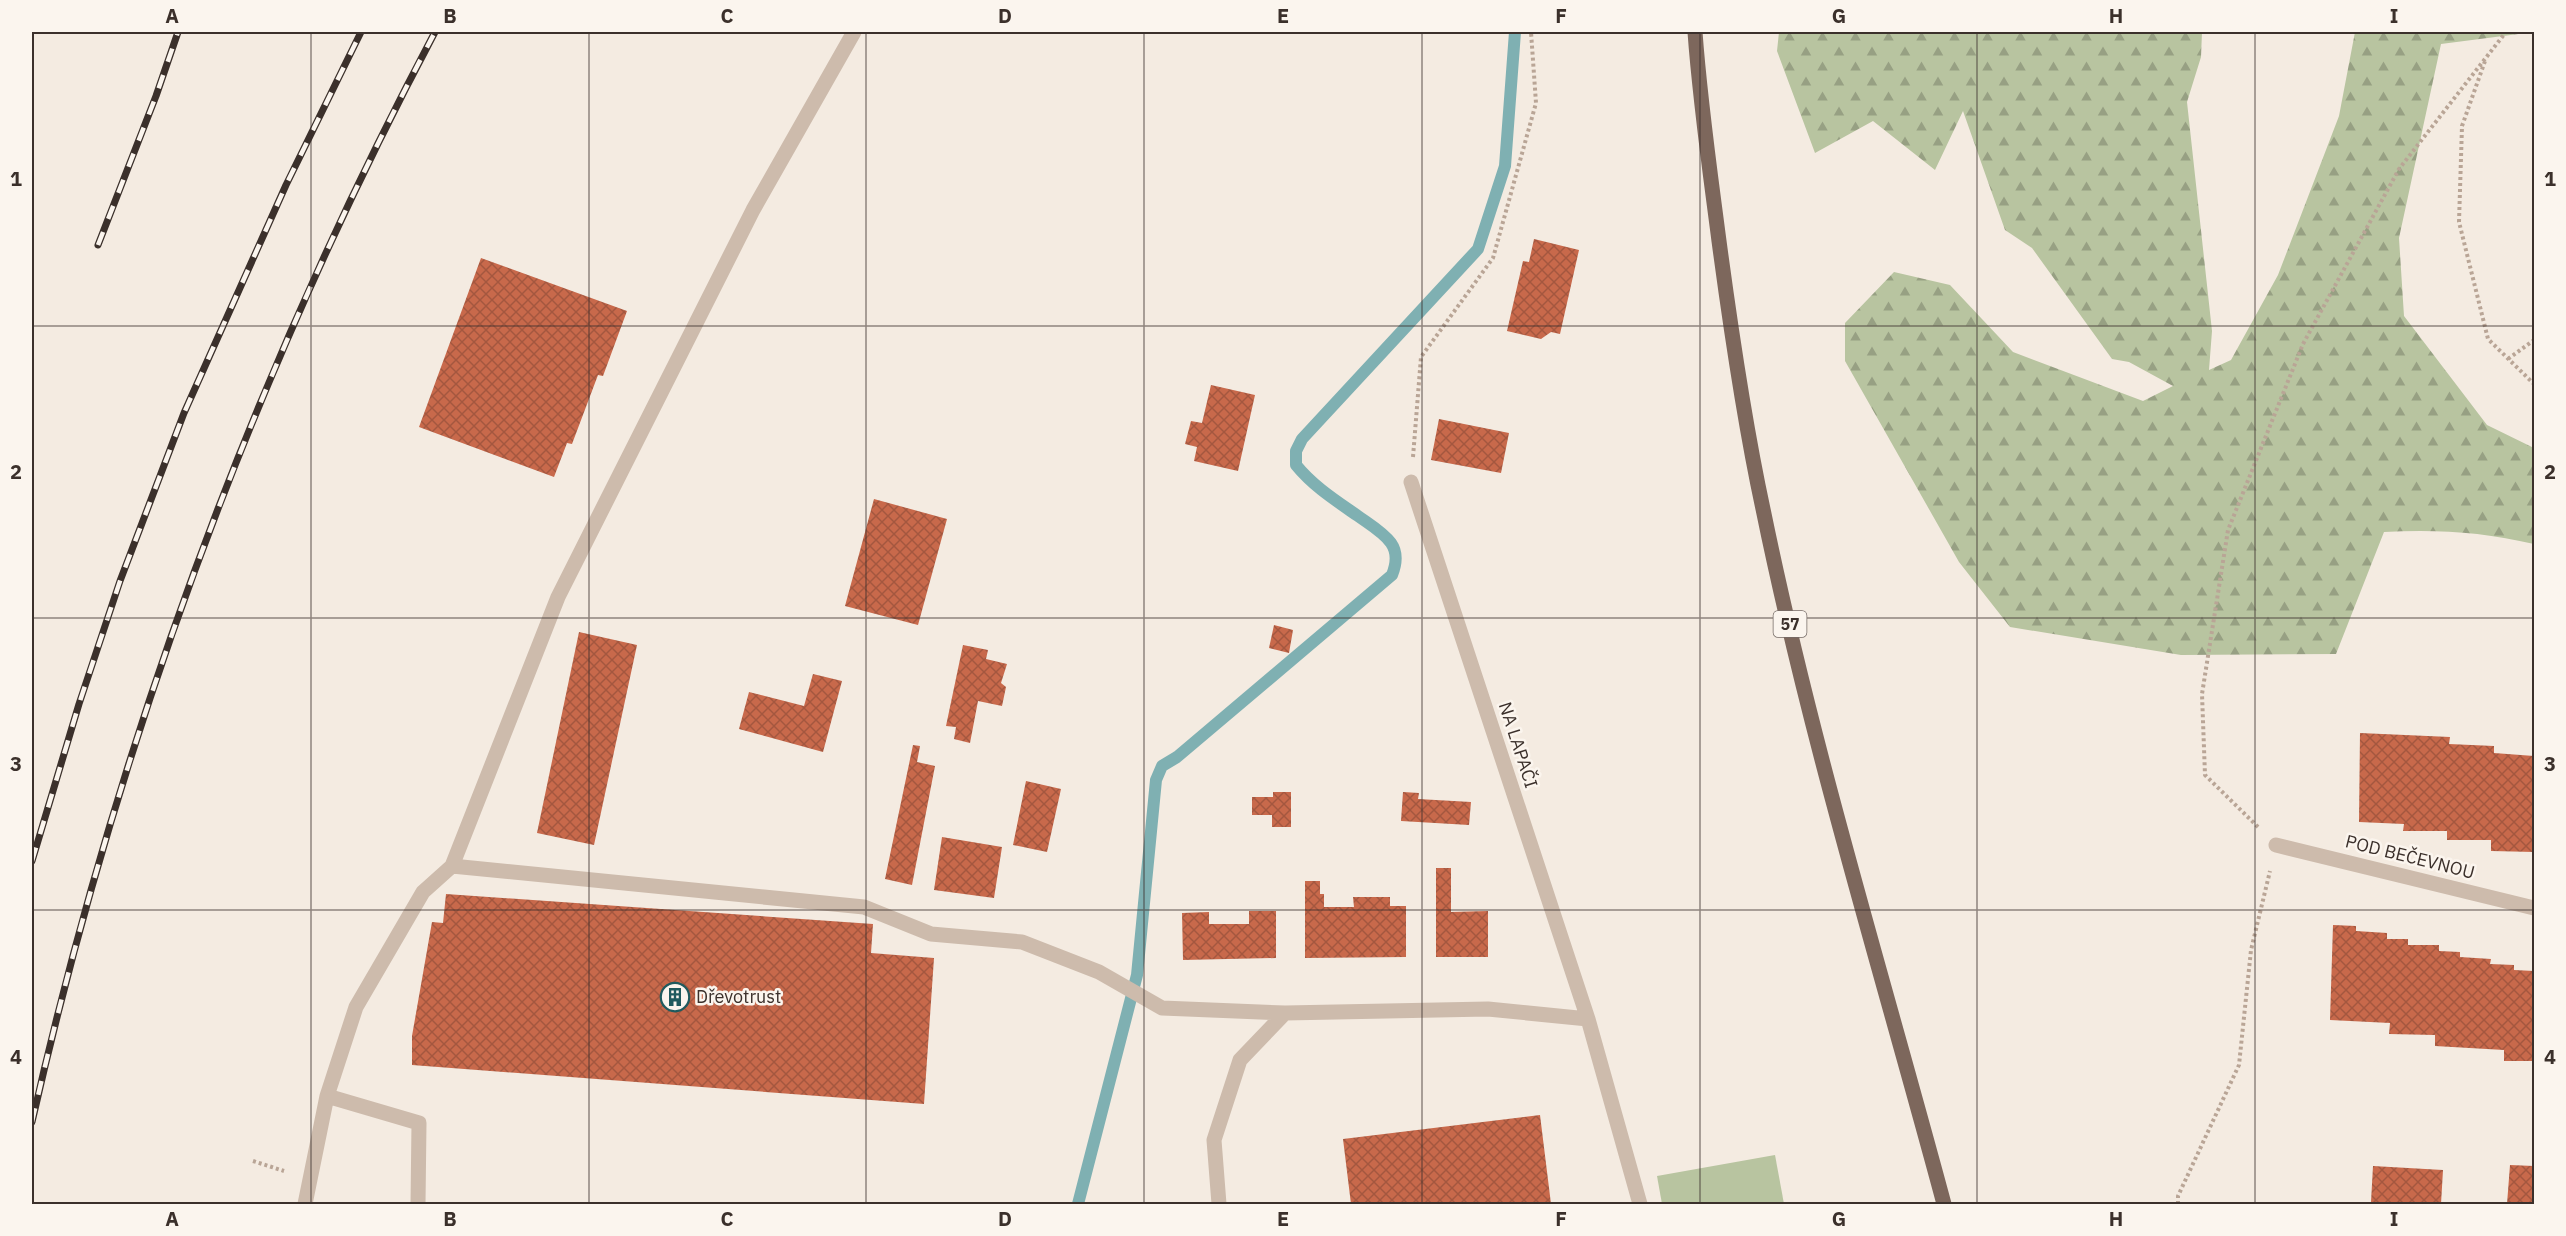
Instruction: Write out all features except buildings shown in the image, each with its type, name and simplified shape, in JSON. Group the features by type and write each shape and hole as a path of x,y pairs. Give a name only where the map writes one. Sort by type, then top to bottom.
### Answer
{"main road":[{"name":"57","path":"1695,32 1700,100 1721,256 1740,386 1763,511 1815,729 1944,1204"}],"street":[{"path":"305,1204 327,1096 357,1007 423,892 452,866 558,597 753,210 854,32"},
{"name":"NA LAPAČI","path":"1412,482 1588,1019 1640,1204"},
{"name":"POD BEČEVNOU","path":"2276,845 2535,908"},
{"path":"452,866 864,907 931,934 1022,942 1109,978 1162,1008 1285,1013 1488,1009 1588,1019"},
{"path":"1219,1204 1214,1140 1240,1060 1285,1013"},
{"path":"327,1096 419,1123 418,1204"}],"path":[{"path":"1412,482 1421,357 1493,258 1536,103 1531,32"},
{"path":"2178,1204 2178,1196 2239,1065 2251,950 2276,845 2205,775 2202,694 2228,530 2302,344 2399,169 2506,32"},
{"path":"2486,57 2462,126 2459,222 2488,339 2535,384"},
{"path":"2508,359 2535,340"}],"green space":[{"path":"1779,32 2202,32 2201,57 2187,102 2212,331 2209,370 2231,360 2278,275 2339,116 2355,32 2534,32 2441,44 2399,238 2404,316 2487,425 2534,448 2534,544 2460,532 2384,532 2336,654 2181,655 2010,627 1959,562 1845,361 1845,323 1894,272 1950,285 2013,352 2143,401 2173,386 2129,362 2112,359 2032,248 2005,230 1963,111 1935,170 1873,121 1815,153 1777,51"},
{"path":"1775,1155 1784,1204 1662,1204 1657,1176"}],"waterway":[{"path":"1078,1204 1137,975 1156,780 1162,766 1177,757 1392,575 1396,559 1395,551 1388,539 1310,480 1296,465 1296,451 1302,439 1478,249 1505,166 1515,32"}],"railway":[{"path":"98,245 156,96 178,32"},
{"path":"32,861 79,704 120,581 184,413 286,185 361,32"},
{"path":"32,1122 67,980 106,840 149,701 198,564 250,428 307,294 369,162 435,32"}],"place":[{"name":"Dřevotrust","path":"675,997"}]}
